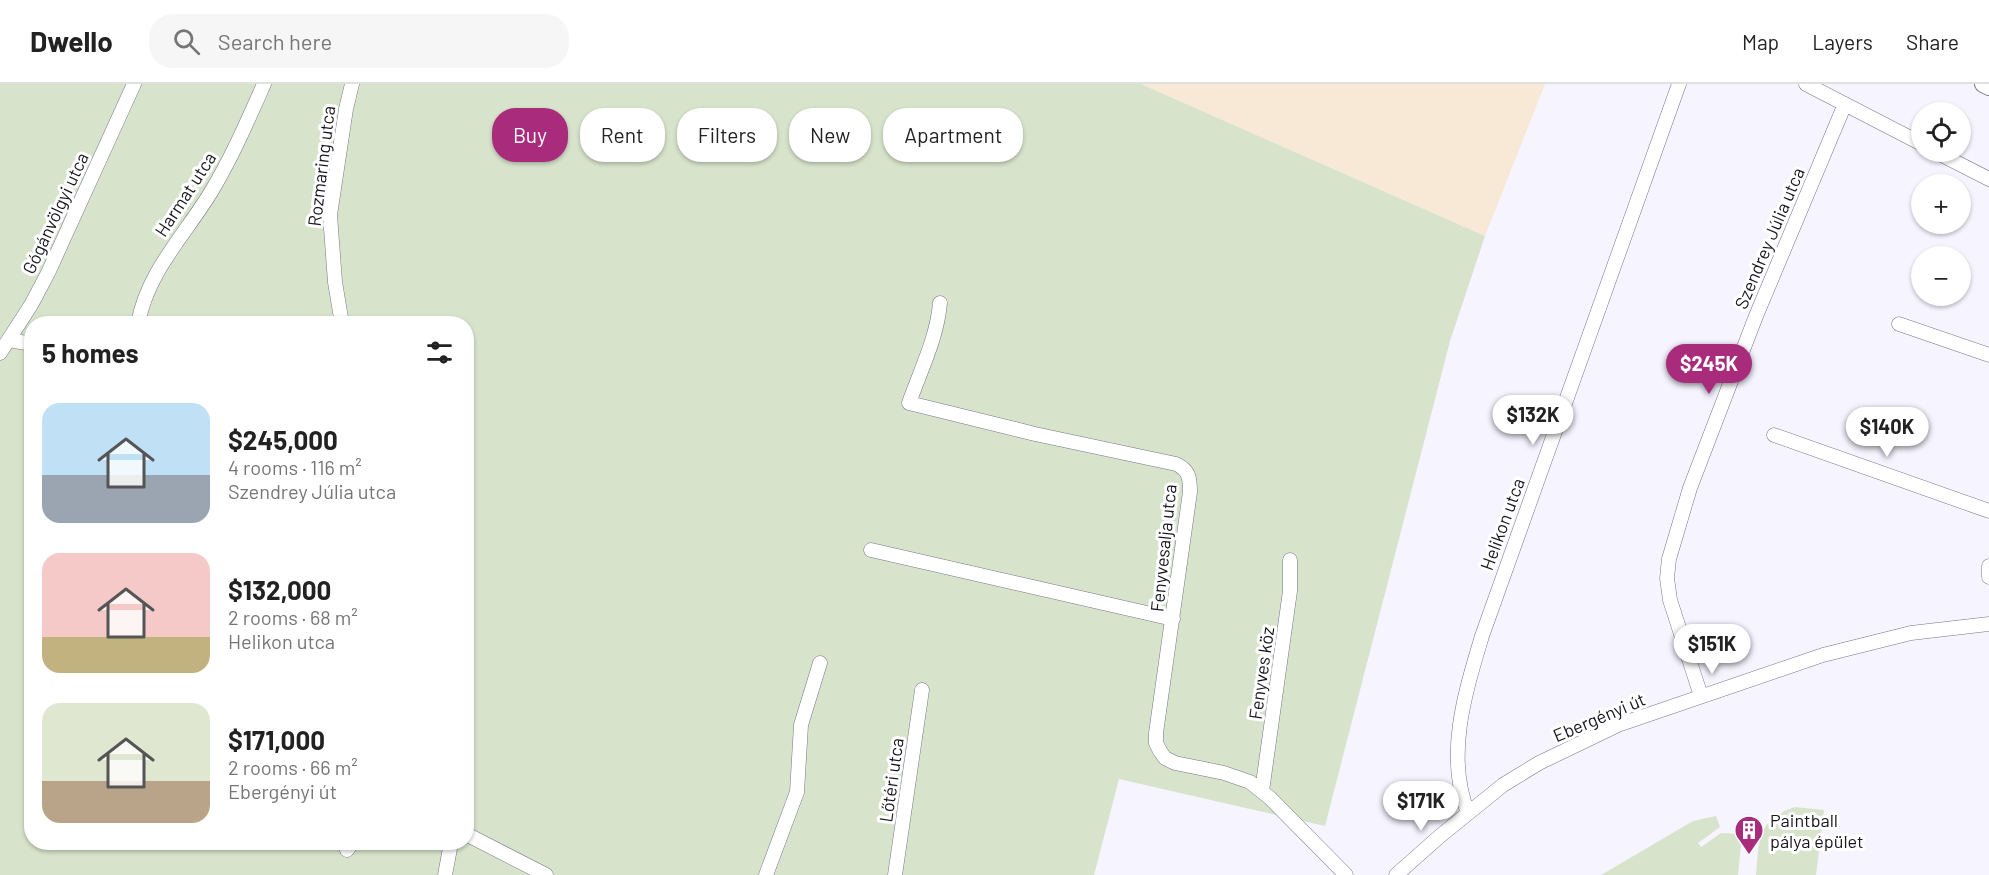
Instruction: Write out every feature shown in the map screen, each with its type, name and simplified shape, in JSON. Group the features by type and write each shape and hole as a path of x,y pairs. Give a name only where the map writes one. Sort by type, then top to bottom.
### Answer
{"main road":[{"path":"1983,84 1989,87"}],"street":[{"name":"Gógánvölgyi utca","path":"0,353 48,273 134,84"},
{"name":"Harmat utca","path":"140,316 150,285 164,260 226,168 264,84"},
{"name":"Rozmaring utca","path":"341,316 335,282 330,214 352,84"},
{"name":"Helikon utca","path":"1468,813 1461,796 1457,753 1464,703 1474,663 1679,84"},
{"path":"1806,84 1911,138"},
{"name":"Szendrey Júlia utca","path":"1701,696 1670,600 1667,578 1669,559 1690,488 1756,316 1845,104"},
{"path":"1956,162 1989,179"},
{"name":"Fenyvesalja utca","path":"940,303 938,322 931,347 909,403 1035,434 1176,464 1184,468 1190,482 1190,492 1156,743 1165,758 1175,763 1250,782 1262,791 1346,875"},
{"path":"1899,324 1989,355"},
{"path":"9,340 24,343"},
{"path":"1774,435 1989,511"},
{"path":"871,550 1173,619"},
{"name":"Fenyves köz","path":"1262,791 1290,591 1290,560"},
{"path":"1989,566 1989,577"},
{"name":"Ebergényi út","path":"1396,875 1503,785 1539,763 1618,725 1823,655 1870,642 1911,633 1989,624"},
{"path":"766,875 797,792 801,725 820,663"},
{"name":"Lőtéri utca","path":"895,875 922,690"},
{"path":"474,838 546,875"},
{"path":"444,875 449,850"}],"shaded area":[{"path":"1141,84 1545,84 1485,236"}],"green space":[{"path":"0,84 1141,84 1485,236 1450,341 1325,826 1119,779 1094,875 0,875"},
{"path":"1795,807 1824,810 1816,875 1756,875 1762,833 1773,818"},
{"path":"1716,816 1720,827 1698,843 1701,847 1721,833 1742,834 1738,875 1601,875 1693,821"}],"place":[{"name":"Paintball pálya épület","path":"1749,856"}]}
